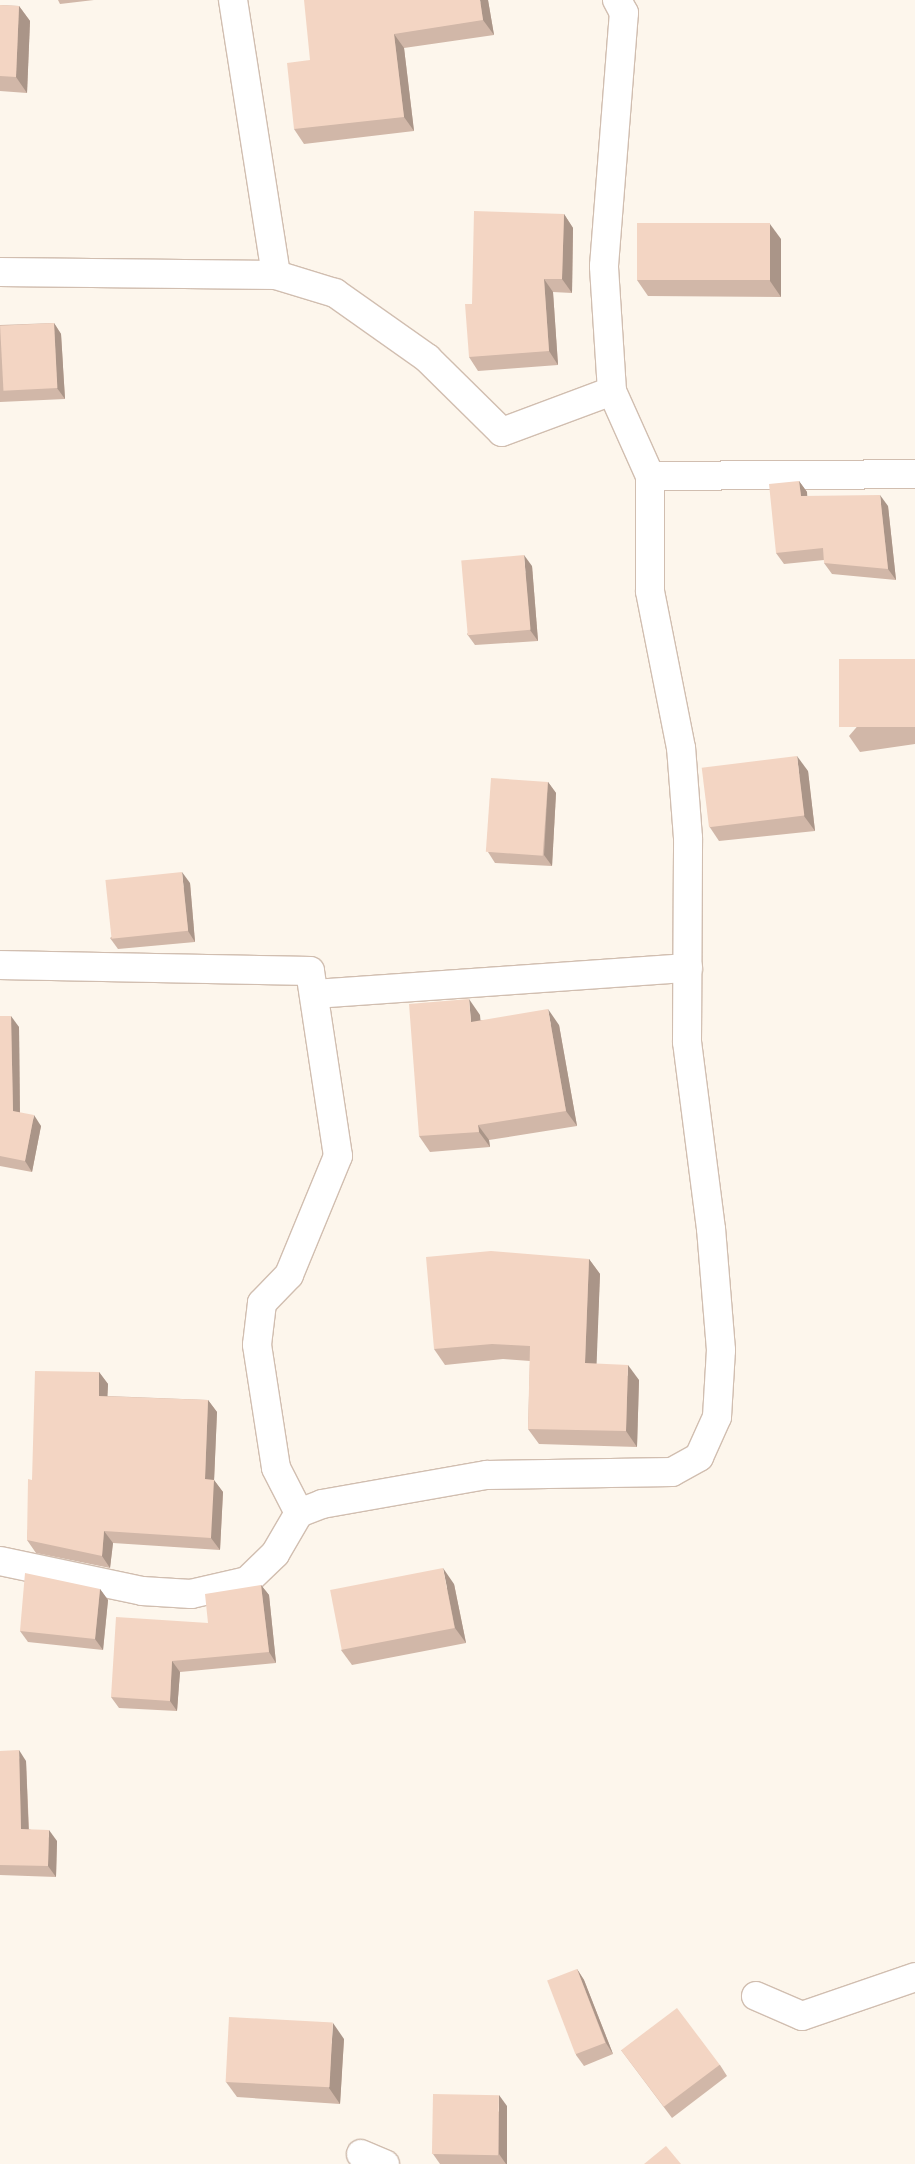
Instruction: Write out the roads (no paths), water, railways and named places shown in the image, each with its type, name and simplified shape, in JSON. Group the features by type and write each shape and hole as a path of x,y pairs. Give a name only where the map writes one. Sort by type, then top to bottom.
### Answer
{"street":[{"path":"233,0 276,275"},
{"path":"0,1561 142,1591 191,1594 247,1582 274,1554 299,1513 322,1504 487,1475 585,1471 672,1472 699,1457 717,1417 721,1350 710,1229 687,1042 688,838 681,748 650,591 650,476 612,391 604,266 624,13 617,0"},
{"path":"0,272 276,275 343,298 427,358 502,432 612,391"},
{"path":"650,476 915,474"},
{"path":"0,965 310,971 338,1156 289,1275 262,1303 257,1344 276,1468 299,1513"},
{"path":"314,994 688,968"},
{"path":"756,1996 802,2016 915,1977"},
{"path":"365,2164 361,2154 385,2164"}]}
